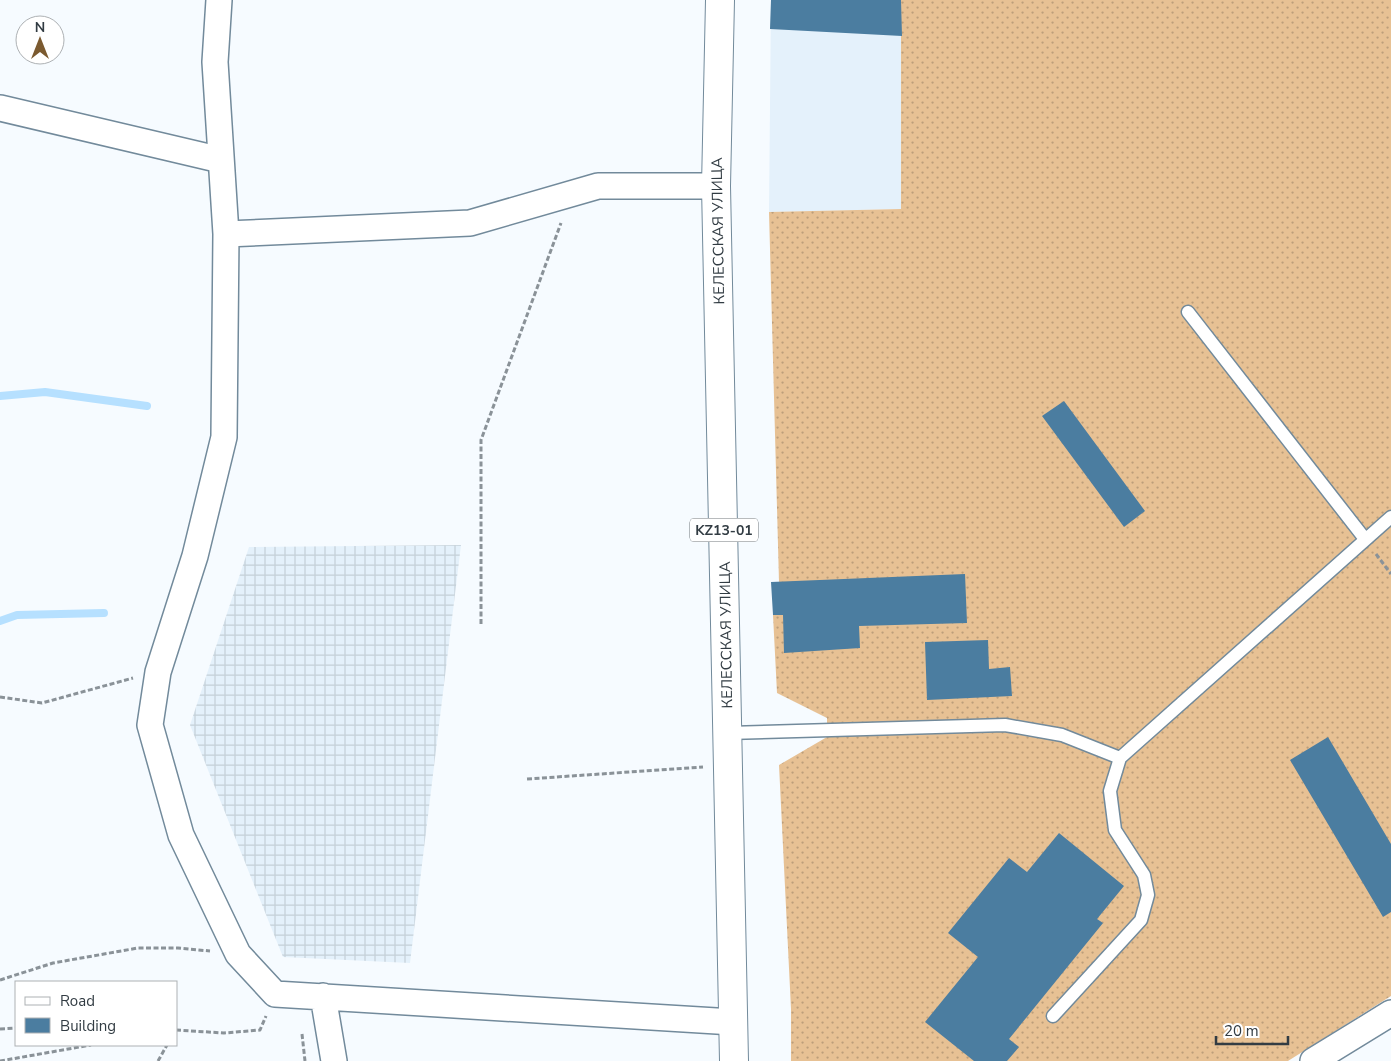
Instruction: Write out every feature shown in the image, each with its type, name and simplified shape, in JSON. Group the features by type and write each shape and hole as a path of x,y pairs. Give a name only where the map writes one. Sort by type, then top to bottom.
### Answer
{"main road":[{"name":"КЕЛЕССКАЯ УЛИЦА","path":"720,0 716,186 734,1061"}],"street":[{"path":"219,0 215,62 226,234 224,437 195,556 158,672 150,725 181,835 238,954 274,994 734,1022"},
{"path":"0,108 222,160"},
{"path":"226,234 470,223 598,186 716,186"},
{"path":"323,996 334,1061"},
{"path":"1313,1061 1391,1013"}],"lane":[{"path":"1188,312 1365,539"},
{"path":"1053,1016 1141,920 1148,895 1144,875 1115,830 1110,790 1120,758 1391,517"},
{"path":"728,733 1005,725 1062,735 1120,758"}],"path":[{"path":"481,624 481,440 572,194"},
{"path":"1365,539 1391,574"},
{"path":"0,697 42,703 158,672"},
{"path":"527,779 728,765"},
{"path":"0,980 53,962 138,948 178,948 238,954"},
{"path":"178,1030 224,1033 260,1030 274,994"},
{"path":"0,1029 15,1028"},
{"path":"0,1061 85,1046"},
{"path":"158,1061 166,1046"}],"shaded area":[{"path":"771,0 901,0 901,209 769,212"},
{"path":"901,0 1391,0 1391,996 1288,1061 791,1061 791,1009 779,765 827,737 827,718 777,693 773,615 779,582 769,212 901,209"},
{"path":"461,545 410,963 283,957 190,725 249,547"}],"building":[{"path":"771,0 901,0 902,36 770,29"},
{"path":"1064,401 1145,511 1124,527 1042,416"},
{"path":"965,574 967,623 859,626 860,648 784,653 783,615 773,615 771,582"},
{"path":"988,640 989,669 1010,667 1012,696 927,700 925,642"},
{"path":"1328,737 1391,844 1391,912 1383,917 1290,760"},
{"path":"1059,833 1124,886 1097,919 1103,923 1009,1039 1019,1047 1007,1061 974,1061 925,1022 978,957 948,933 1009,858 1027,872"}],"waterway":[{"path":"0,396 45,392 147,406"},
{"path":"0,621 17,615 104,613"}]}
